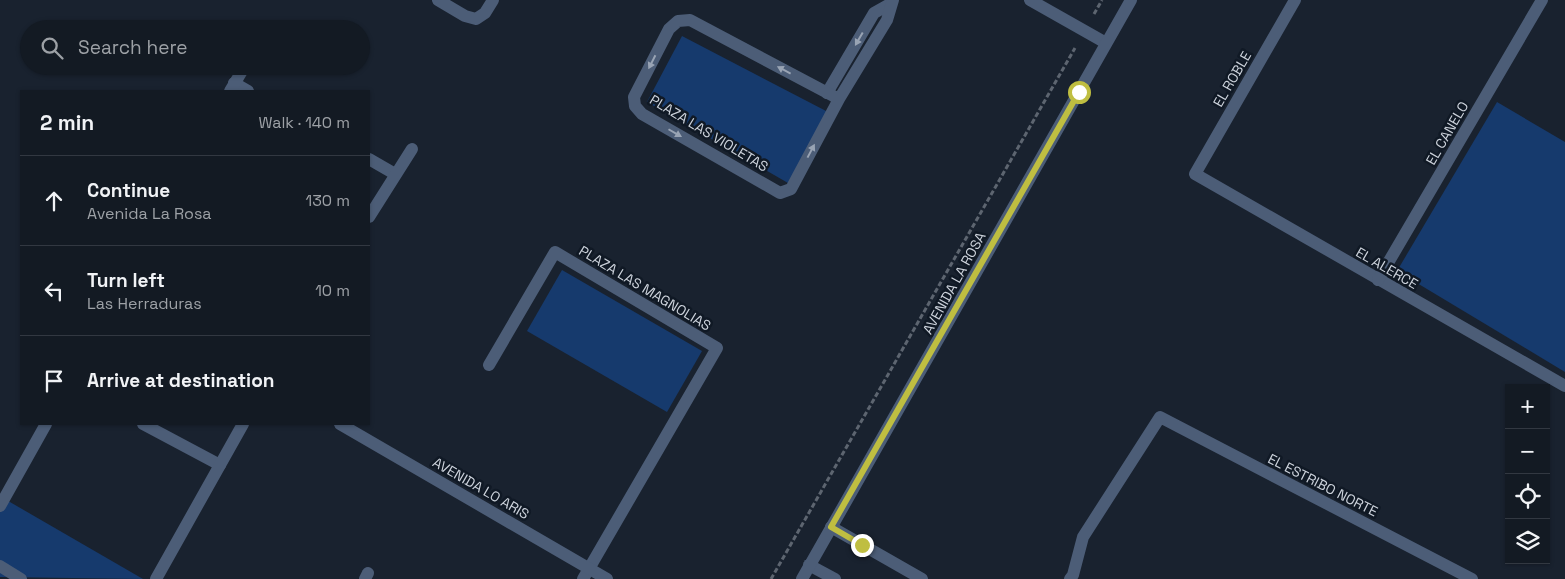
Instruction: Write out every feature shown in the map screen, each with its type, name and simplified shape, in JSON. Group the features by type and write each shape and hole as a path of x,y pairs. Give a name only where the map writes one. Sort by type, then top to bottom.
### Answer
{"street":[{"path":"438,0 465,16 476,18 485,13 492,0"},
{"path":"1030,0 1106,43"},
{"name":"AVENIDA LA ROSA","path":"802,579 1131,0"},
{"name":"EL ROBLE","path":"1195,174 1295,0"},
{"name":"EL CANELO","path":"1378,280 1542,0"},
{"path":"827,93 874,13 892,2"},
{"name":"PLAZA LAS VIOLETAS","path":"839,99 690,20 678,21 669,30 634,97 635,106 642,114 780,193 791,189 839,99 887,20 892,2"},
{"path":"232,87 239,75"},
{"path":"370,215 412,149"},
{"path":"370,160 396,174"},
{"name":"EL ALERCE","path":"1195,174 1565,386"},
{"name":"PLAZA LAS MAGNOLIAS","path":"489,365 555,252 717,348 586,574"},
{"name":"EL ESTRIBO NORTE","path":"1075,578 1083,536 1160,417 1472,579"},
{"path":"0,506 45,425"},
{"path":"145,425 220,465"},
{"path":"156,579 242,425"},
{"name":"AVENIDA LO ARIS","path":"342,425 586,574 607,579"},
{"path":"831,527 922,579"},
{"path":"809,565 835,579"},
{"path":"0,566 21,579"}],"path":[{"path":"771,579 1102,0"}],"shaded area":[{"path":"682,36 828,112 788,183 647,102"},
{"path":"1497,102 1565,142 1565,372 1397,271"},
{"path":"562,270 702,351 667,412 527,331"},
{"path":"3,498 143,579 0,577 0,504"}],"route":[{"path":"862,545 831,527 1079,92"}]}
